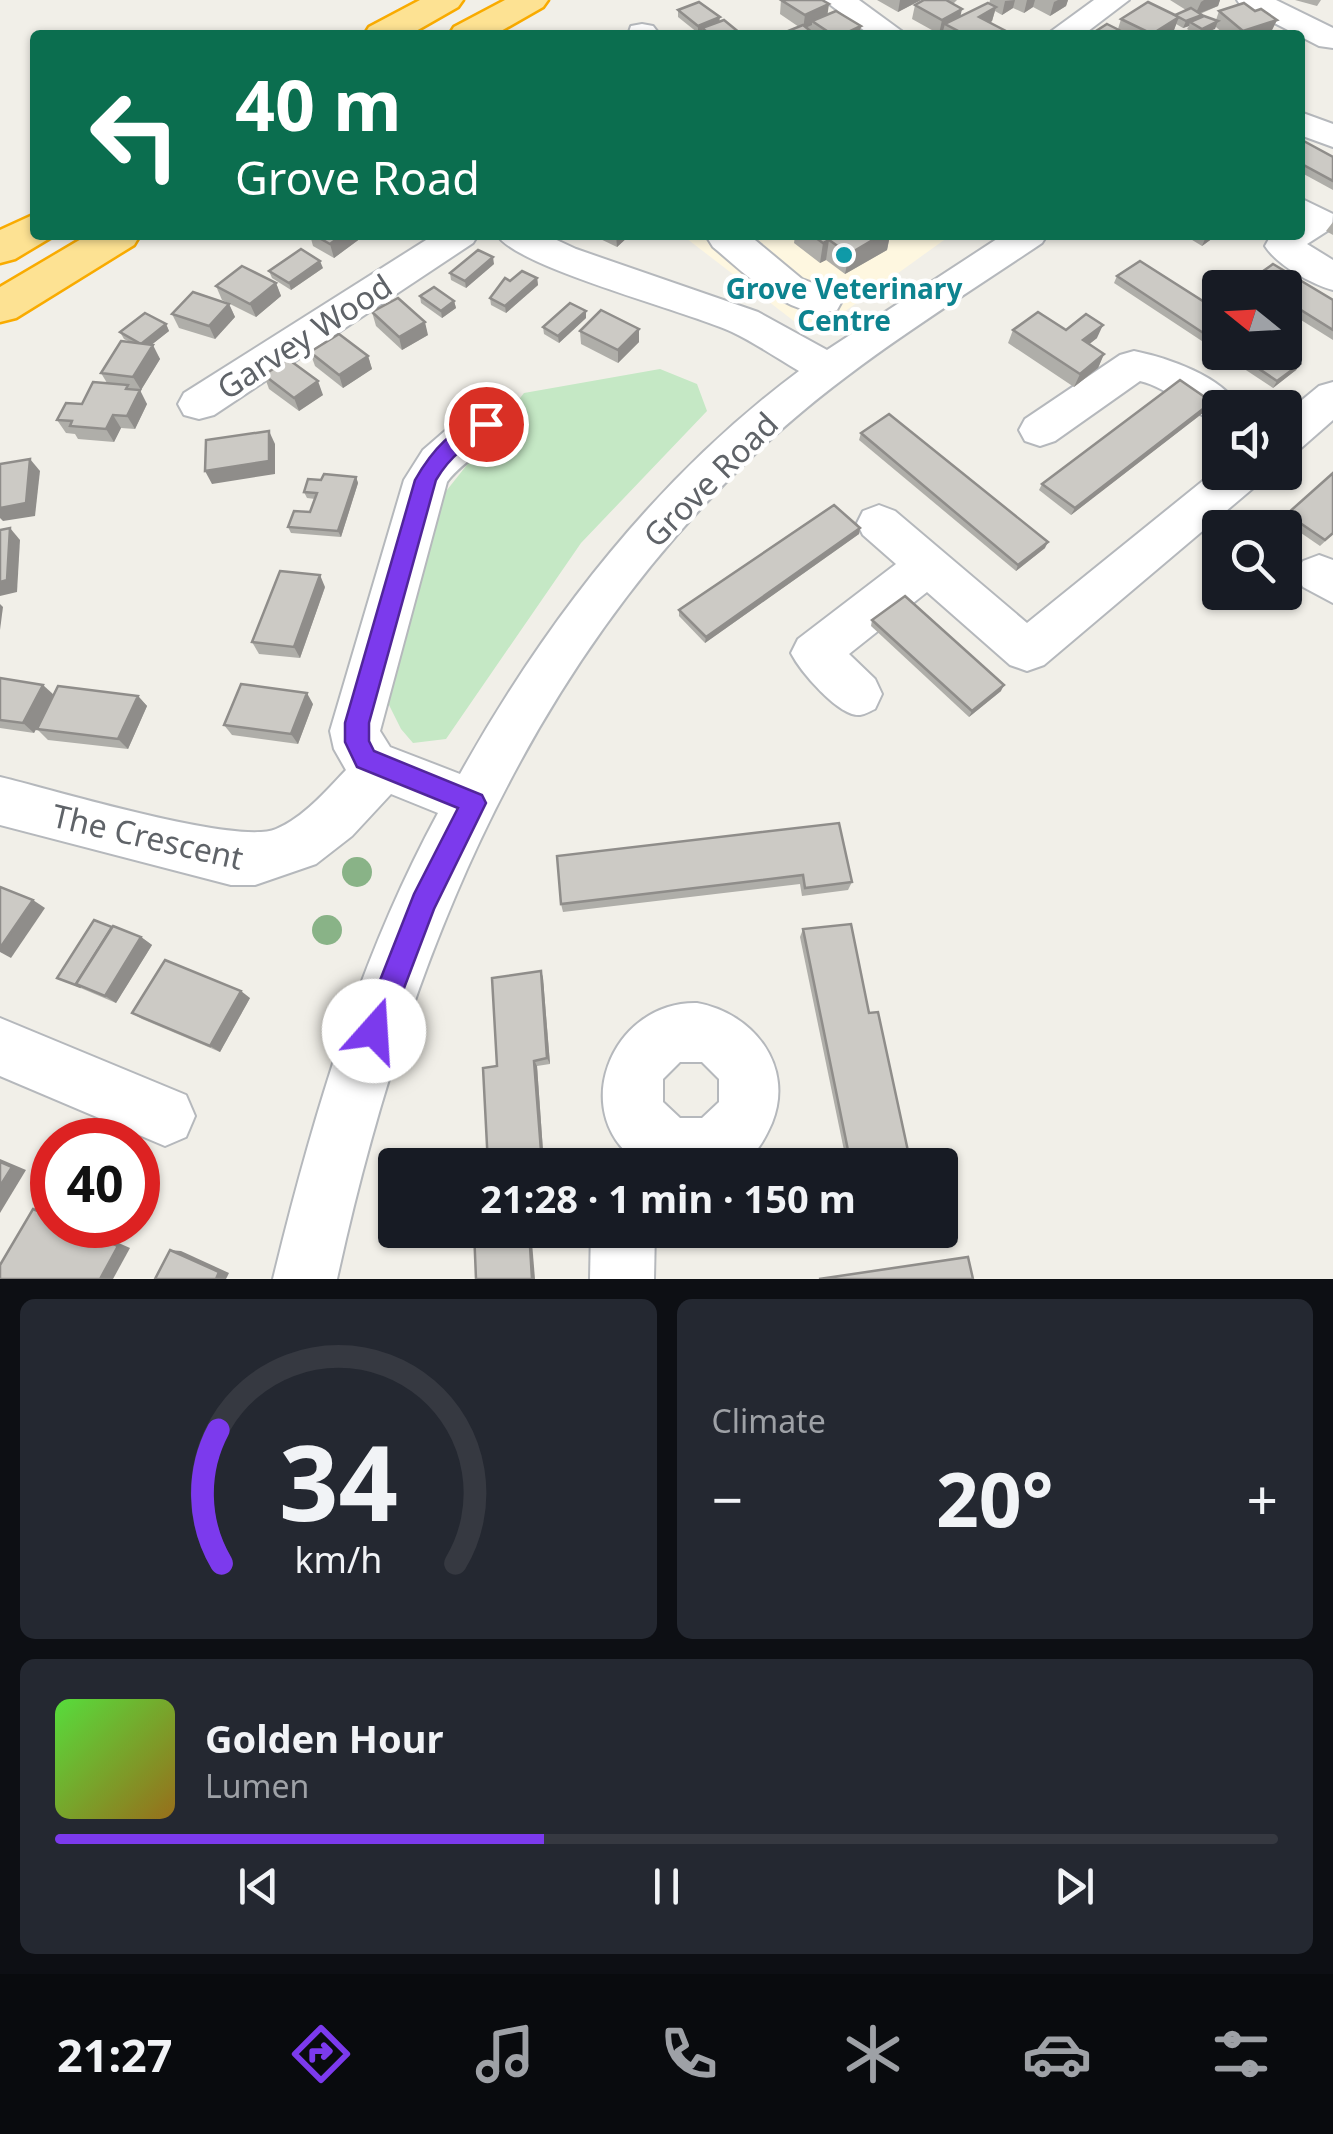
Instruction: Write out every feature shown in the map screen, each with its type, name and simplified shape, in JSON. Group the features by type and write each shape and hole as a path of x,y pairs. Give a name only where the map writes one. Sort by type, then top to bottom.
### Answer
{"highway":[{"path":"391,30 446,0"},
{"path":"476,30 531,0"},
{"path":"0,249 30,231"},
{"path":"0,307 111,240"}],"street":[{"path":"838,0 883,30"},
{"path":"1252,0 1332,38"},
{"path":"1069,30 1108,1"},
{"path":"1305,54 1332,38"},
{"path":"1305,124 1333,137"},
{"path":"1305,213 1318,220 1305,230"},
{"name":"Garvey Wood","path":"199,404 452,240"},
{"path":"525,240 563,258 744,322 830,370"},
{"path":"729,240 806,295 744,322"},
{"name":"Grove Road","path":"305,1279 320,1204 385,997 423,904 533,695 593,606 663,519 726,454 830,370 1022,240"},
{"path":"1286,244 1333,276"},
{"path":"1040,430 1134,365 1165,372 1202,396"},
{"path":"1302,424 1333,398"},
{"path":"473,803 366,759 358,749 357,723 426,480 438,458 486,424"},
{"path":"879,523 1027,651 1221,490"},
{"path":"858,694 814,653 928,565"},
{"name":"The Crescent","path":"0,801 230,859 260,862 277,858 306,842 382,767"},
{"path":"0,1047 165,1116"},
{"path":"622,1279 623,1248"}],"shaded area":[{"path":"688,240 944,240 812,335"}],"green space":[{"path":"660,369 697,384 707,411 581,543 446,739 413,743 385,697 443,495 524,393"}],"building":[{"path":"781,0 822,0 829,4 805,15"},
{"path":"924,0 946,0 962,9 942,20 915,5"},
{"path":"699,2 720,17 698,26 678,10"},
{"path":"1148,2 1179,17 1158,30 1144,30 1121,19"},
{"path":"988,3 996,7 979,17 1004,30 956,30 945,24"},
{"path":"1244,3 1277,20 1242,30 1219,11"},
{"path":"1191,8 1202,15 1186,21 1175,15"},
{"path":"836,11 861,26 853,30 826,30 812,21"},
{"path":"1204,16 1218,21 1202,29 1190,22"},
{"path":"724,20 736,30 705,30 702,28"},
{"path":"1107,24 1119,30 1098,30"},
{"path":"1305,142 1333,157 1333,181 1305,166"},
{"path":"829,240 873,240 849,254"},
{"path":"301,249 320,261 289,283 269,271"},
{"path":"478,250 493,257 465,281 450,273"},
{"path":"1140,261 1202,301 1202,332 1117,276"},
{"path":"242,266 276,283 250,304 216,286"},
{"path":"522,271 537,278 505,306 490,298 505,278 510,281"},
{"path":"1302,281 1333,300 1333,330 1302,311"},
{"path":"434,287 454,301 441,311 420,296"},
{"path":"193,292 229,304 209,326 172,314"},
{"path":"398,298 425,322 399,337 372,312"},
{"path":"570,303 586,311 558,336 543,327"},
{"path":"601,310 639,329 618,350 580,331"},
{"path":"1038,312 1066,330 1086,314 1103,325 1083,340 1104,354 1080,374 1013,330"},
{"path":"145,313 166,324 141,344 120,332"},
{"path":"339,334 368,356 339,375 310,352"},
{"path":"121,341 153,345 133,377 101,373"},
{"path":"288,359 318,381 294,398 264,375"},
{"path":"1261,370 1292,370 1277,381"},
{"path":"1180,380 1202,395 1202,410 1075,508 1042,484"},
{"path":"93,382 140,390 127,416 113,415 106,429 70,426 72,421 57,420 66,403 82,404"},
{"path":"889,414 1048,542 1018,565 861,433"},
{"path":"269,431 269,461 205,471 206,440"},
{"path":"30,459 26,503 0,508 0,464"},
{"path":"1333,473 1333,533 1325,540 1302,524 1302,510 1291,510"},
{"path":"324,474 356,477 338,531 288,527 294,511 310,512 317,493 304,492 308,479 321,480"},
{"path":"834,505 860,528 706,637 679,610"},
{"path":"10,528 7,580 0,582 0,530"},
{"path":"280,571 320,575 294,647 252,642"},
{"path":"905,596 1004,685 972,711 872,620"},
{"path":"0,678 43,685 23,723 0,720"},
{"path":"241,684 307,693 291,734 224,725"},
{"path":"58,686 138,696 118,739 37,729"},
{"path":"839,823 852,882 805,888 803,875 561,904 557,856"},
{"path":"0,887 33,900 0,948"},
{"path":"94,920 112,927 76,984 81,987 57,978"},
{"path":"851,924 869,1013 878,1012 907,1148 848,1148 803,929"},
{"path":"113,926 141,937 105,996 76,984"},
{"path":"165,960 241,991 210,1046 132,1013"},
{"path":"541,971 547,1058 534,1061 541,1148 487,1148 483,1068 497,1066 492,978"},
{"path":"0,1162 12,1167 0,1186"},
{"path":"30,1214 30,1248 117,1248 100,1279 0,1279 0,1265"},
{"path":"475,1248 530,1248 532,1279 476,1279"},
{"path":"170,1250 219,1272 216,1279 155,1279"},
{"path":"968,1257 973,1279 819,1279"}],"place":[{"name":"Grove Veterinary Centre","path":"844,255"}],"route":[{"path":"374,1031 423,904 473,803 366,759 358,749 357,723 426,480 438,458 486,424"}]}
